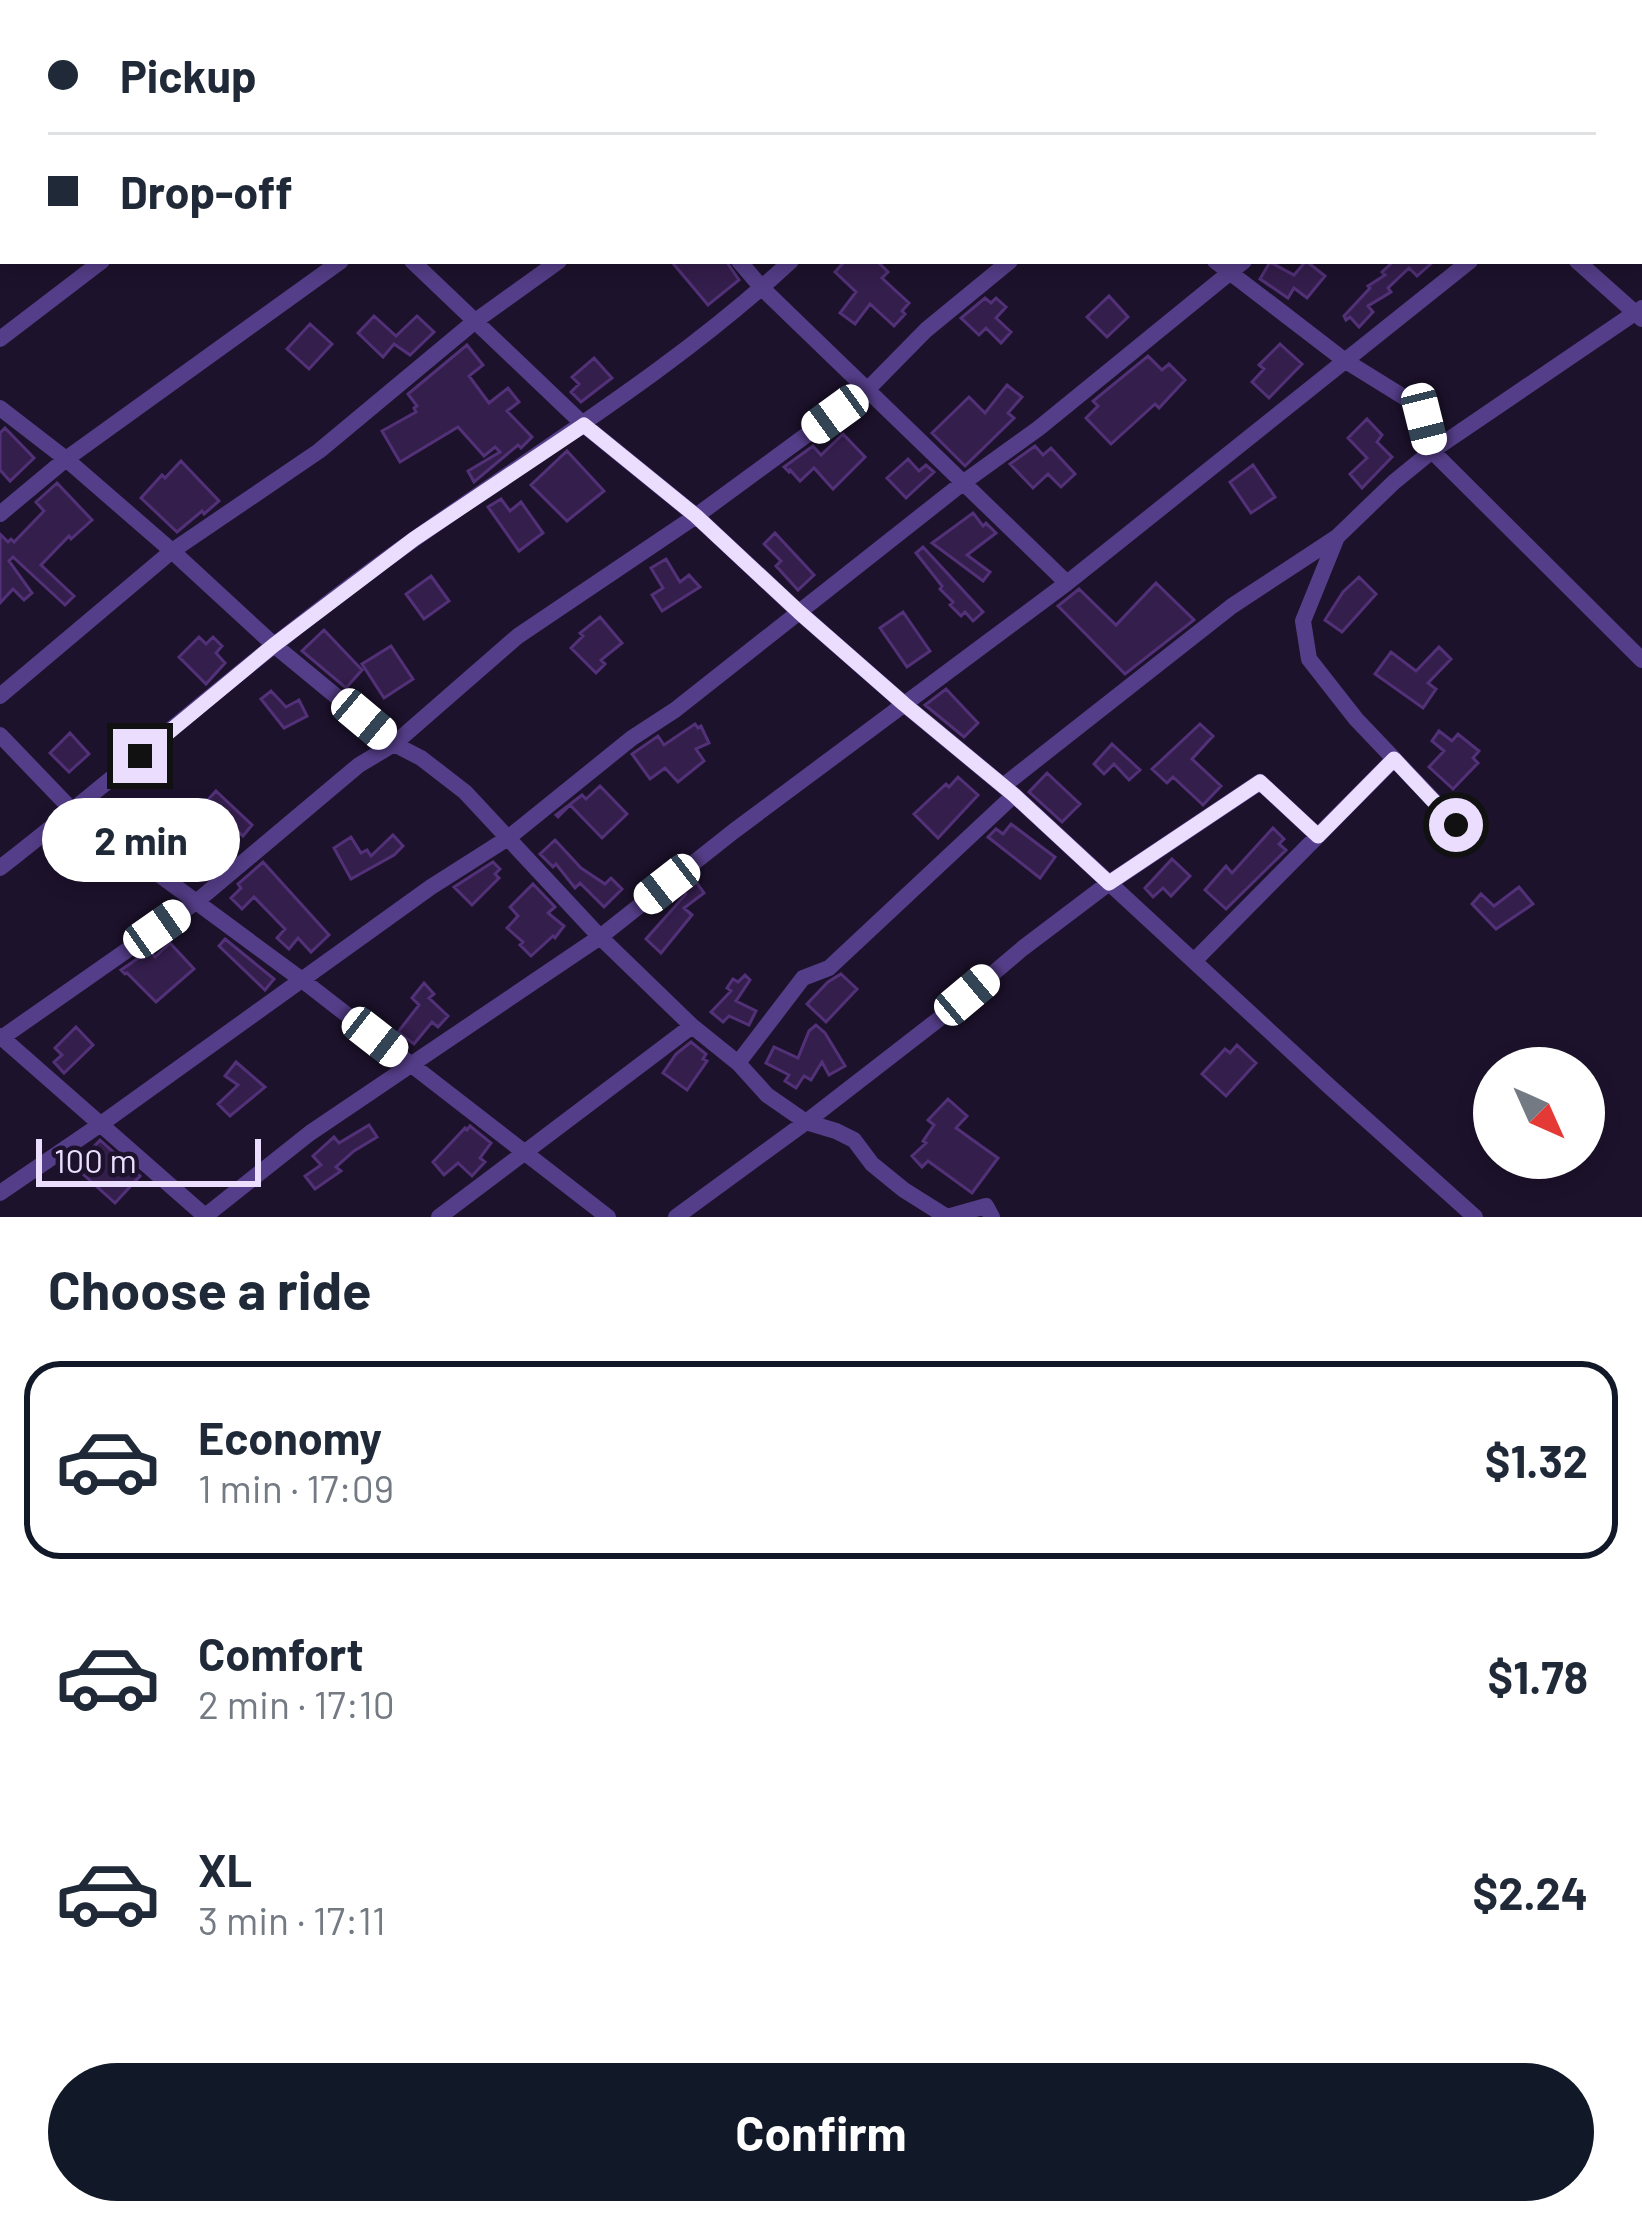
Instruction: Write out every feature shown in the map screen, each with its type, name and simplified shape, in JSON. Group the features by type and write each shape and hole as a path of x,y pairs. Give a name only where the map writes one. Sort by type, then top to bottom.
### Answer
{"street":[{"path":"0,340 98,264"},
{"path":"0,514 66,460 337,264"},
{"path":"415,264 584,425 696,516 904,704 1009,790 1475,1217"},
{"path":"0,696 172,551 319,451 474,322 556,264"},
{"path":"742,264 1067,583"},
{"path":"0,868 274,645 414,539 584,425 788,264"},
{"path":"1006,264 926,330 868,388 696,516 518,636 394,744 359,765 196,902 0,1037 210,1215 310,1133 600,937 1067,583 1466,264"},
{"path":"738,1063 803,977 829,968 1009,790 1232,606 1336,537 1432,452 1640,313 1581,264"},
{"path":"0,1193 431,886 508,838 1039,428 1230,265 1344,360 1407,399 1424,419 1432,452 1642,660"},
{"path":"0,409 66,460 274,645 394,744 465,792 600,937 692,1026 738,1063 767,1096 806,1122 854,1140 872,1164 947,1217 986,1206 992,1217"},
{"path":"1336,537 1304,621 1309,659 1356,719 1456,825"},
{"path":"0,735 73,811 302,980 608,1217"},
{"path":"1194,962 1394,759"},
{"path":"676,1217 806,1122 1109,883 1260,782 1318,836"},
{"path":"439,1217 692,1026"}],"building":[{"path":"674,264 728,264 739,280 708,305"},
{"path":"842,264 880,264 888,272 882,278 909,303 902,311 905,314 894,326 870,304 855,324 840,313 856,292 835,272"},
{"path":"1269,264 1294,275 1303,264 1310,264 1325,276 1307,298 1294,288 1288,298 1260,279"},
{"path":"1391,264 1431,264 1417,276 1409,268 1388,288 1391,292 1368,306 1373,312 1359,327 1350,317 1346,320 1344,316 1368,286 1385,275 1382,272"},
{"path":"1109,296 1128,317 1107,337 1087,317"},
{"path":"985,298 991,303 996,298 1006,307 996,318 1011,332 1001,343 986,328 979,335 961,318"},
{"path":"374,316 396,336 417,316 434,332 410,355 394,344 383,357 358,333"},
{"path":"310,324 332,344 309,369 287,349"},
{"path":"1280,344 1302,364 1269,398 1252,382 1264,369 1259,365"},
{"path":"467,345 483,365 469,376 489,403 508,388 519,402 507,411 532,437 474,482 468,471 500,452 495,447 484,456 458,427 400,462 382,431 416,412 408,394"},
{"path":"1148,356 1162,370 1169,364 1185,380 1159,408 1155,404 1111,444 1086,418 1098,406 1093,401"},
{"path":"594,358 612,378 581,402 571,392 579,384 572,377"},
{"path":"1007,385 1022,397 1008,413 1014,418 965,466 932,433 969,397 985,413"},
{"path":"1367,419 1382,435 1377,442 1392,457 1362,488 1350,474 1367,458 1348,438"},
{"path":"5,428 34,458 10,481 0,470 0,433"},
{"path":"843,434 865,457 833,489 814,468 800,481 784,467 813,446 821,455"},
{"path":"1035,446 1043,455 1051,448 1075,474 1061,487 1048,474 1033,488 1010,464"},
{"path":"567,451 604,491 567,521 531,485"},
{"path":"908,459 919,471 926,465 934,472 906,498 887,478"},
{"path":"181,461 219,501 177,532 141,498"},
{"path":"1253,465 1275,497 1251,513 1230,482"},
{"path":"57,483 92,520 41,565 74,596 65,605 13,557 9,561 32,593 24,600 13,589 0,603 0,534 14,542 44,511 36,502"},
{"path":"501,499 510,511 521,502 543,533 519,551 488,507"},
{"path":"973,513 996,533 967,555 990,572 983,581 932,543"},
{"path":"775,533 814,575 798,590 764,544"},
{"path":"923,547 983,612 973,621 950,605 953,602 916,553"},
{"path":"666,559 680,582 689,575 700,587 662,611 652,595 663,588 651,568"},
{"path":"431,576 449,601 424,619 406,594"},
{"path":"1359,577 1376,594 1342,632 1325,620"},
{"path":"1156,583 1194,620 1125,674 1058,606 1079,589 1116,625"},
{"path":"903,612 930,651 907,667 880,628"},
{"path":"600,617 622,643 601,660 605,664 596,673 571,648 583,636 580,633"},
{"path":"324,630 362,670 346,688 302,651"},
{"path":"199,637 206,644 213,637 222,646 216,653 225,663 206,684 179,657"},
{"path":"391,646 413,679 384,698 362,664"},
{"path":"1439,647 1451,659 1428,683 1436,689 1423,708 1375,674 1391,652 1416,671"},
{"path":"946,689 978,723 964,737 925,705"},
{"path":"271,691 286,707 299,700 307,716 284,728 261,699"},
{"path":"695,724 701,726 709,743 696,749 704,761 678,782 665,768 650,779 632,754 658,736 664,745"},
{"path":"1200,724 1213,736 1192,759 1221,786 1203,805 1173,777 1167,783 1152,769"},
{"path":"1439,731 1452,741 1458,734 1479,751 1473,758 1478,763 1453,789 1429,767 1444,751 1432,741"},
{"path":"70,733 89,754 69,772 50,753"},
{"path":"1112,744 1140,770 1129,780 1114,764 1104,774 1094,764"},
{"path":"1047,773 1080,804 1062,822 1029,792"},
{"path":"958,777 978,795 938,838 914,814"},
{"path":"600,786 627,814 602,838 570,805 556,815 582,795 586,799"},
{"path":"216,791 252,825 243,836 206,802"},
{"path":"1011,824 1055,857 1040,878 988,837 996,829 1003,834"},
{"path":"1273,828 1284,839 1279,844 1286,850 1226,909 1205,890 1226,866 1232,873"},
{"path":"393,835 403,846 351,879 334,848 351,837 361,853 367,850 371,856"},
{"path":"555,840 581,868 605,884 611,878 622,889 604,907 580,883 575,888 556,864 553,867 540,854"},
{"path":"1172,859 1190,876 1171,896 1163,888 1153,897 1145,888"},
{"path":"263,862 329,935 311,952 298,938 289,949 277,938 285,929 254,897 242,909 231,898 241,888 238,884"},
{"path":"493,862 500,869 495,874 499,878 472,905 454,887"},
{"path":"694,879 704,893 684,908 692,915 661,953 646,939"},
{"path":"533,884 555,907 548,913 564,926 531,956 507,928 518,916 510,907"},
{"path":"1519,887 1533,904 1496,929 1472,904 1481,894 1494,906"},
{"path":"225,939 274,979 265,990 219,946"},
{"path":"170,943 194,969 156,1002 121,970 150,950 155,957"},
{"path":"841,974 857,989 826,1022 807,1004"},
{"path":"745,975 750,980 736,1001 756,1011 749,1025 729,1016 723,1022 711,1012 731,991 727,988 733,979 738,982"},
{"path":"424,983 434,994 429,998 448,1016 438,1027 432,1022 414,1044 398,1032 419,1005 412,998"},
{"path":"816,1025 845,1066 829,1075 822,1062 811,1080 804,1076 796,1088 785,1081 789,1075 766,1063 774,1047 798,1058"},
{"path":"76,1027 93,1045 64,1073 54,1062 62,1055 55,1048"},
{"path":"691,1042 706,1054 703,1059 707,1061 687,1090 663,1073"},
{"path":"1237,1045 1256,1063 1226,1096 1202,1074 1225,1049 1230,1053"},
{"path":"236,1062 265,1087 230,1116 218,1104 238,1085 225,1076"},
{"path":"948,1099 967,1116 956,1128 998,1158 972,1193 928,1161 922,1167 912,1156 926,1143 934,1125 928,1120"},
{"path":"369,1125 377,1137 354,1151 336,1167 341,1171 315,1189 305,1176 321,1165 313,1156 334,1137 339,1143"},
{"path":"470,1126 491,1143 480,1158 485,1162 472,1176 458,1163 444,1175 433,1162"},
{"path":"100,1140 140,1176 115,1203 75,1167"}],"route":[{"path":"140,756 274,645 414,539 584,425 696,516 1109,883 1260,782 1318,836 1394,759 1456,825"}]}
